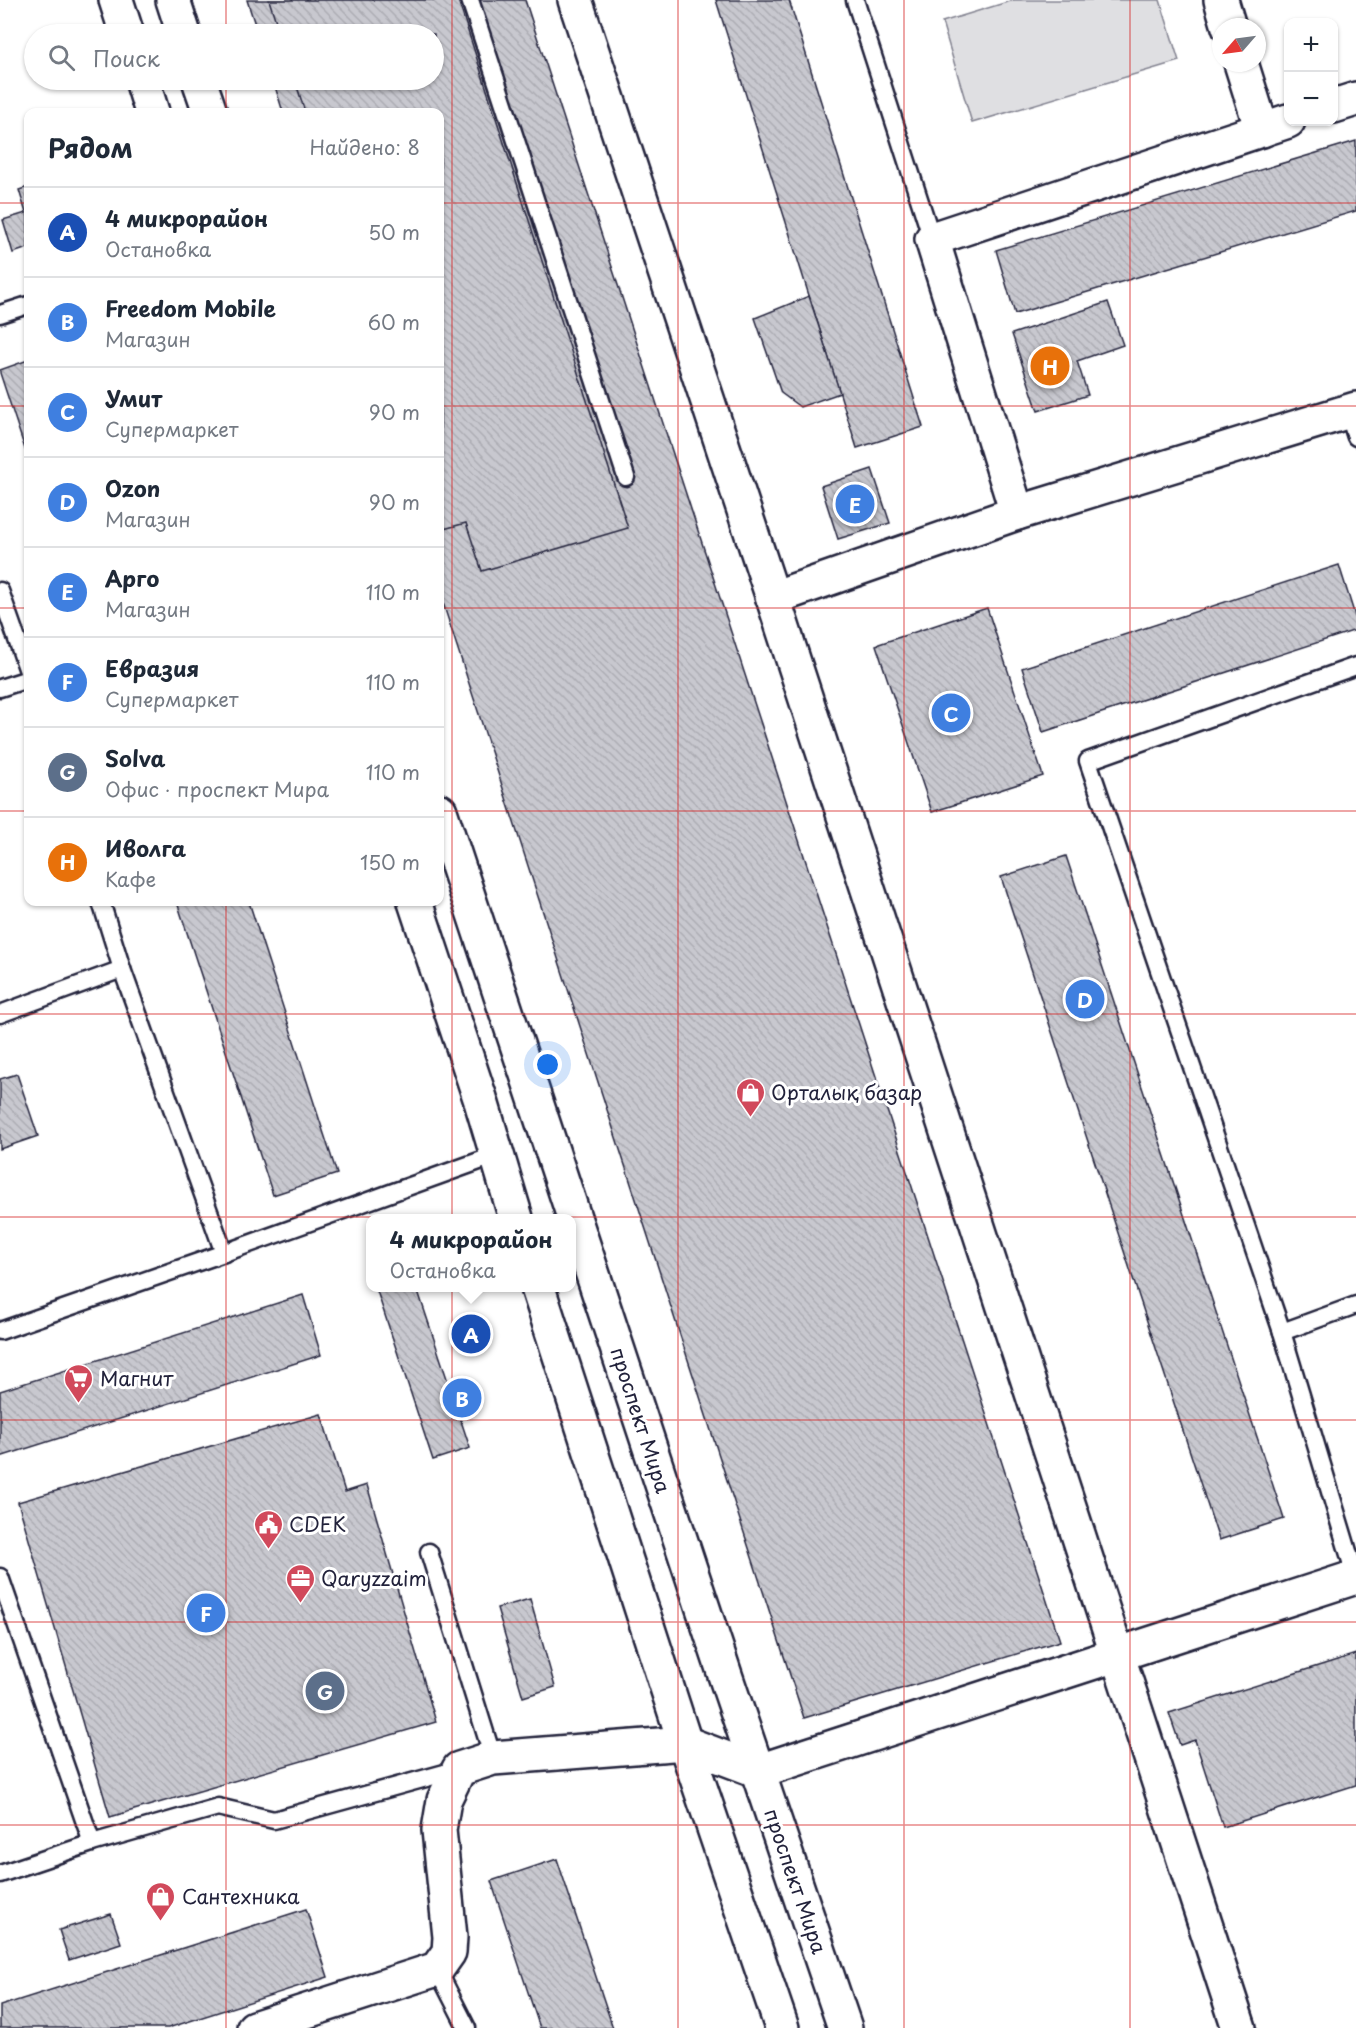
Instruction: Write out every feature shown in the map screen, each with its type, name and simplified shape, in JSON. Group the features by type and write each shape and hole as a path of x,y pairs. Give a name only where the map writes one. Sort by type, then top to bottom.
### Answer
{"street":[{"path":"116,0 124,24"},
{"path":"173,0 181,24"},
{"path":"574,0 773,598 1239,2028"},
{"path":"145,90 151,108"},
{"path":"202,90 209,108"},
{"path":"1338,105 1356,99"},
{"path":"1017,513 932,239 1262,110"},
{"path":"773,598 1017,513 1353,419"},
{"name":"проспект Мира","path":"444,823 573,1214"},
{"path":"416,906 480,1098 515,1214"},
{"name":"проспект Мира","path":"576,1223 845,2028"},
{"path":"540,1292 685,1743 782,2028"},
{"path":"254,2028 437,1969 449,1952 450,1937 439,1830 444,1800 459,1768 493,1758 685,1743 759,1772 1356,1578"}],"lane":[{"path":"470,0 627,477"},
{"path":"855,0 932,239"},
{"path":"0,314 24,306"},
{"path":"0,591 24,660"},
{"path":"1356,666 1088,761 1282,1332 1356,1578"},
{"path":"0,688 24,679"},
{"path":"102,906 122,969 224,1253"},
{"path":"0,1014 122,969"},
{"path":"0,1331 496,1155"},
{"path":"1282,1332 1356,1305"},
{"path":"429,1552 493,1758"},
{"path":"0,1577 92,1843"},
{"path":"0,1874 92,1843 218,1807 274,1820 459,1768"},
{"path":"437,1969 467,2028"}],"shaded area":[{"path":"1014,0 1160,0 1179,61 972,123 942,22"}],"building":[{"name":"Орталық базар","path":"247,0 525,0 1060,1641 804,1718 444,606 444,108 282,108 276,90 444,90 444,24 255,24"},
{"path":"269,0 458,0 628,528 482,571 466,523 444,529 444,108 304,108 298,90 444,90 444,24 277,24"},
{"path":"716,0 789,0 923,427 857,448"},
{"path":"1356,141 1356,211 1015,314 996,250"},
{"path":"24,188 24,206 19,190"},
{"path":"24,214 24,249 13,253 3,220"},
{"path":"809,296 840,393 800,407 781,393 755,318"},
{"path":"1108,302 1123,345 1077,361 1088,395 1038,411 1012,334"},
{"path":"24,361 24,446 0,373 0,370"},
{"path":"872,469 890,523 838,539 821,486"},
{"path":"1339,565 1356,619 1356,630 1043,732 1022,668"},
{"path":"987,608 1043,776 932,812 876,645"},
{"path":"1066,856 1284,1519 1219,1540 1001,877"},
{"path":"178,906 250,906 337,1174 273,1195"},
{"path":"17,1074 38,1136 0,1149 0,1079"},
{"path":"377,1292 418,1292 470,1448 433,1460"},
{"path":"303,1295 321,1355 0,1457 0,1391"},
{"path":"321,1414 345,1492 367,1485 436,1722 110,1817 18,1502"},
{"path":"530,1599 555,1687 523,1697 497,1608"},
{"path":"1356,1654 1356,1785 1223,1827 1195,1740 1180,1745 1169,1713"},
{"path":"557,1859 613,2028 540,2028 491,1881"},
{"path":"306,1909 328,1977 168,2028 0,2028 0,2006"},
{"path":"111,1914 121,1943 69,1960 59,1930"}],"place":[{"name":"Иволга","path":"1050,366"},
{"name":"Арго","path":"855,504"},
{"name":"Умит","path":"951,713"},
{"name":"Ozon","path":"1085,999"},
{"name":"Орталық базар","path":"750,1118"},
{"name":"4 микрорайон","path":"471,1334"},
{"name":"Freedom Mobile","path":"462,1398"},
{"name":"Магнит","path":"79,1404"},
{"name":"CDEK","path":"268,1550"},
{"name":"Qaryzzaim","path":"300,1604"},
{"name":"Евразия","path":"206,1613"},
{"name":"Solva","path":"325,1691"},
{"name":"Сантехника","path":"161,1922"}]}
